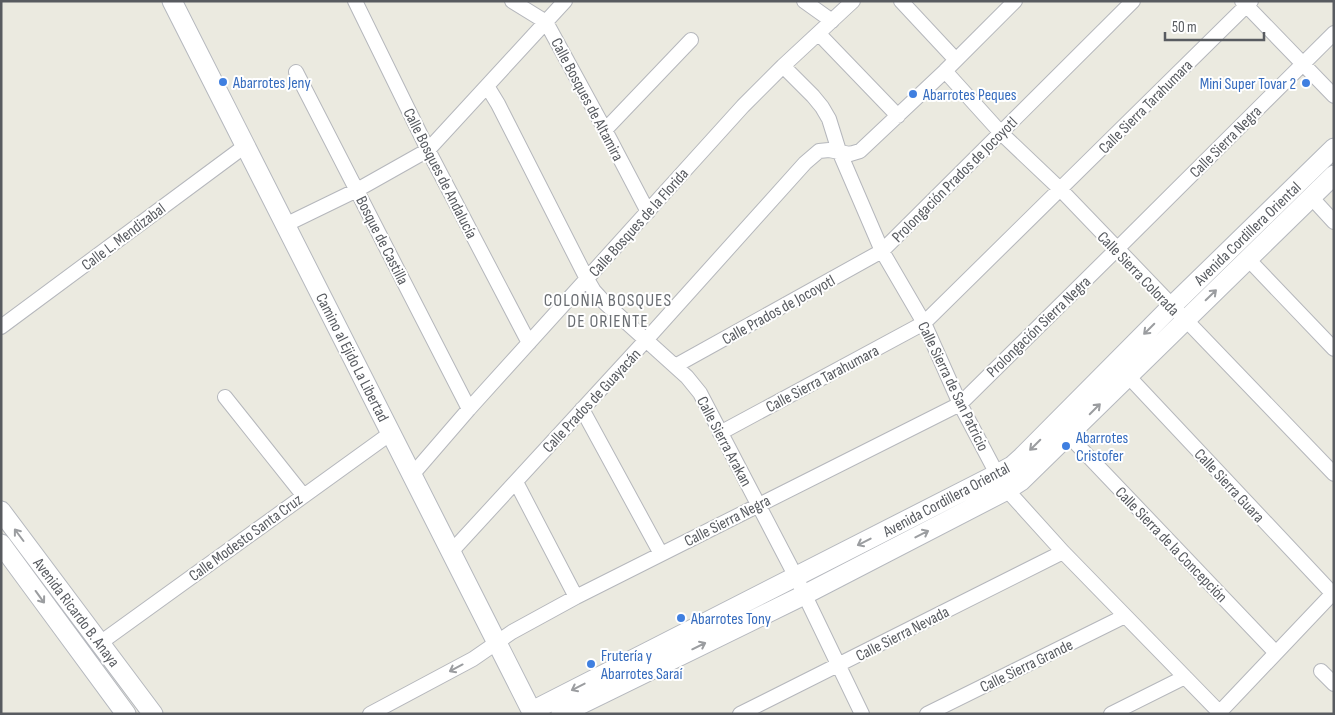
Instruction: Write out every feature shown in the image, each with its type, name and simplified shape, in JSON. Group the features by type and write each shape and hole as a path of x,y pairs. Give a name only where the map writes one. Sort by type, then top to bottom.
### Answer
{"street":[{"name":"Camino al Ejido La Libertad","path":"172,1 497,642 531,713"},
{"name":"Calle Bosques de Andalucía","path":"355,1 428,150 529,343"},
{"name":"Calle Bosques de Altamira","path":"512,1 546,22 648,212"},
{"path":"285,225 357,190 428,150 566,1"},
{"path":"804,1 832,21"},
{"name":"Calle Bosques de la Florida","path":"412,475 469,409 743,106 853,1"},
{"path":"901,1 956,60"},
{"name":"Calle Prados de Guayacán","path":"451,552 646,340 805,163 819,151 829,150 850,154 860,151 1015,1"},
{"name":"Prolongación Prados de Jocoyotl","path":"882,251 1132,1"},
{"path":"1246,3 1334,96"},
{"name":"Calle Sierra Tarahumara","path":"720,432 924,323 1246,3"},
{"name":"Calle Sierra Negra","path":"1117,249 1334,33"},
{"path":"818,34 898,116"},
{"path":"605,130 691,40"},
{"name":"Calle Sierra de San Patricio","path":"783,66 813,96 829,119 839,151 882,251 924,323 960,404 1002,482 1063,552 1219,713"},
{"name":"Calle Sierra Colorada","path":"944,71 1001,133 1060,189 1334,474"},
{"name":"Bosque de Castilla","path":"296,72 469,409"},
{"name":"Calle Sierra Arakan","path":"486,86 498,104 594,291 604,303 694,384 700,393 796,577 862,714"},
{"name":"Calle L. Mendizabal","path":"1,327 246,146"},
{"name":"Avenida Cordillera Oriental","path":"561,714 804,595 1002,482 1012,466 1334,148"},
{"name":"Avenida Cordillera Oriental","path":"531,713 796,577 1002,482 1021,481 1334,175"},
{"path":"1311,198 1334,222"},
{"name":"Prolongación Sierra Negra","path":"960,404 1117,249"},
{"name":"Calle Prados de Jocoyotl","path":"674,366 882,251"},
{"path":"1248,259 1334,349"},
{"name":"Calle Sierra Guara","path":"1128,376 1333,593"},
{"path":"225,397 303,496"},
{"name":"Calle Sierra Negra","path":"370,714 473,659 512,632 576,597 960,404"},
{"path":"582,409 661,554"},
{"name":"Calle Modesto Santa Cruz","path":"100,643 391,432"},
{"name":"Calle Sierra de la Concepción","path":"1068,436 1276,653"},
{"path":"516,482 576,597"},
{"name":"Avenida Ricardo B. Anaya","path":"1,511 153,714"},
{"name":"Avenida Ricardo B. Anaya","path":"1,544 126,714"},
{"name":"Calle Sierra Nevada","path":"740,714 1063,552"},
{"path":"1219,713 1333,593"},
{"name":"Calle Sierra Grande","path":"927,714 1125,616"},
{"path":"1321,671 1334,684"},
{"path":"1111,714 1185,677"}],"place":[{"name":"Abarrotes Jeny","path":"223,82"},
{"name":"Mini Super Tovar 2","path":"1306,83"},
{"name":"Abarrotes Peques","path":"913,94"},
{"name":"Abarrotes Cristofer","path":"1066,446"},
{"name":"Abarrotes Tony","path":"681,618"},
{"name":"Frutería y Abarrotes Saraí","path":"591,664"}],"district":[{"name":"COLONIA BOSQUES DE ORIENTE","path":"608,310"}]}
